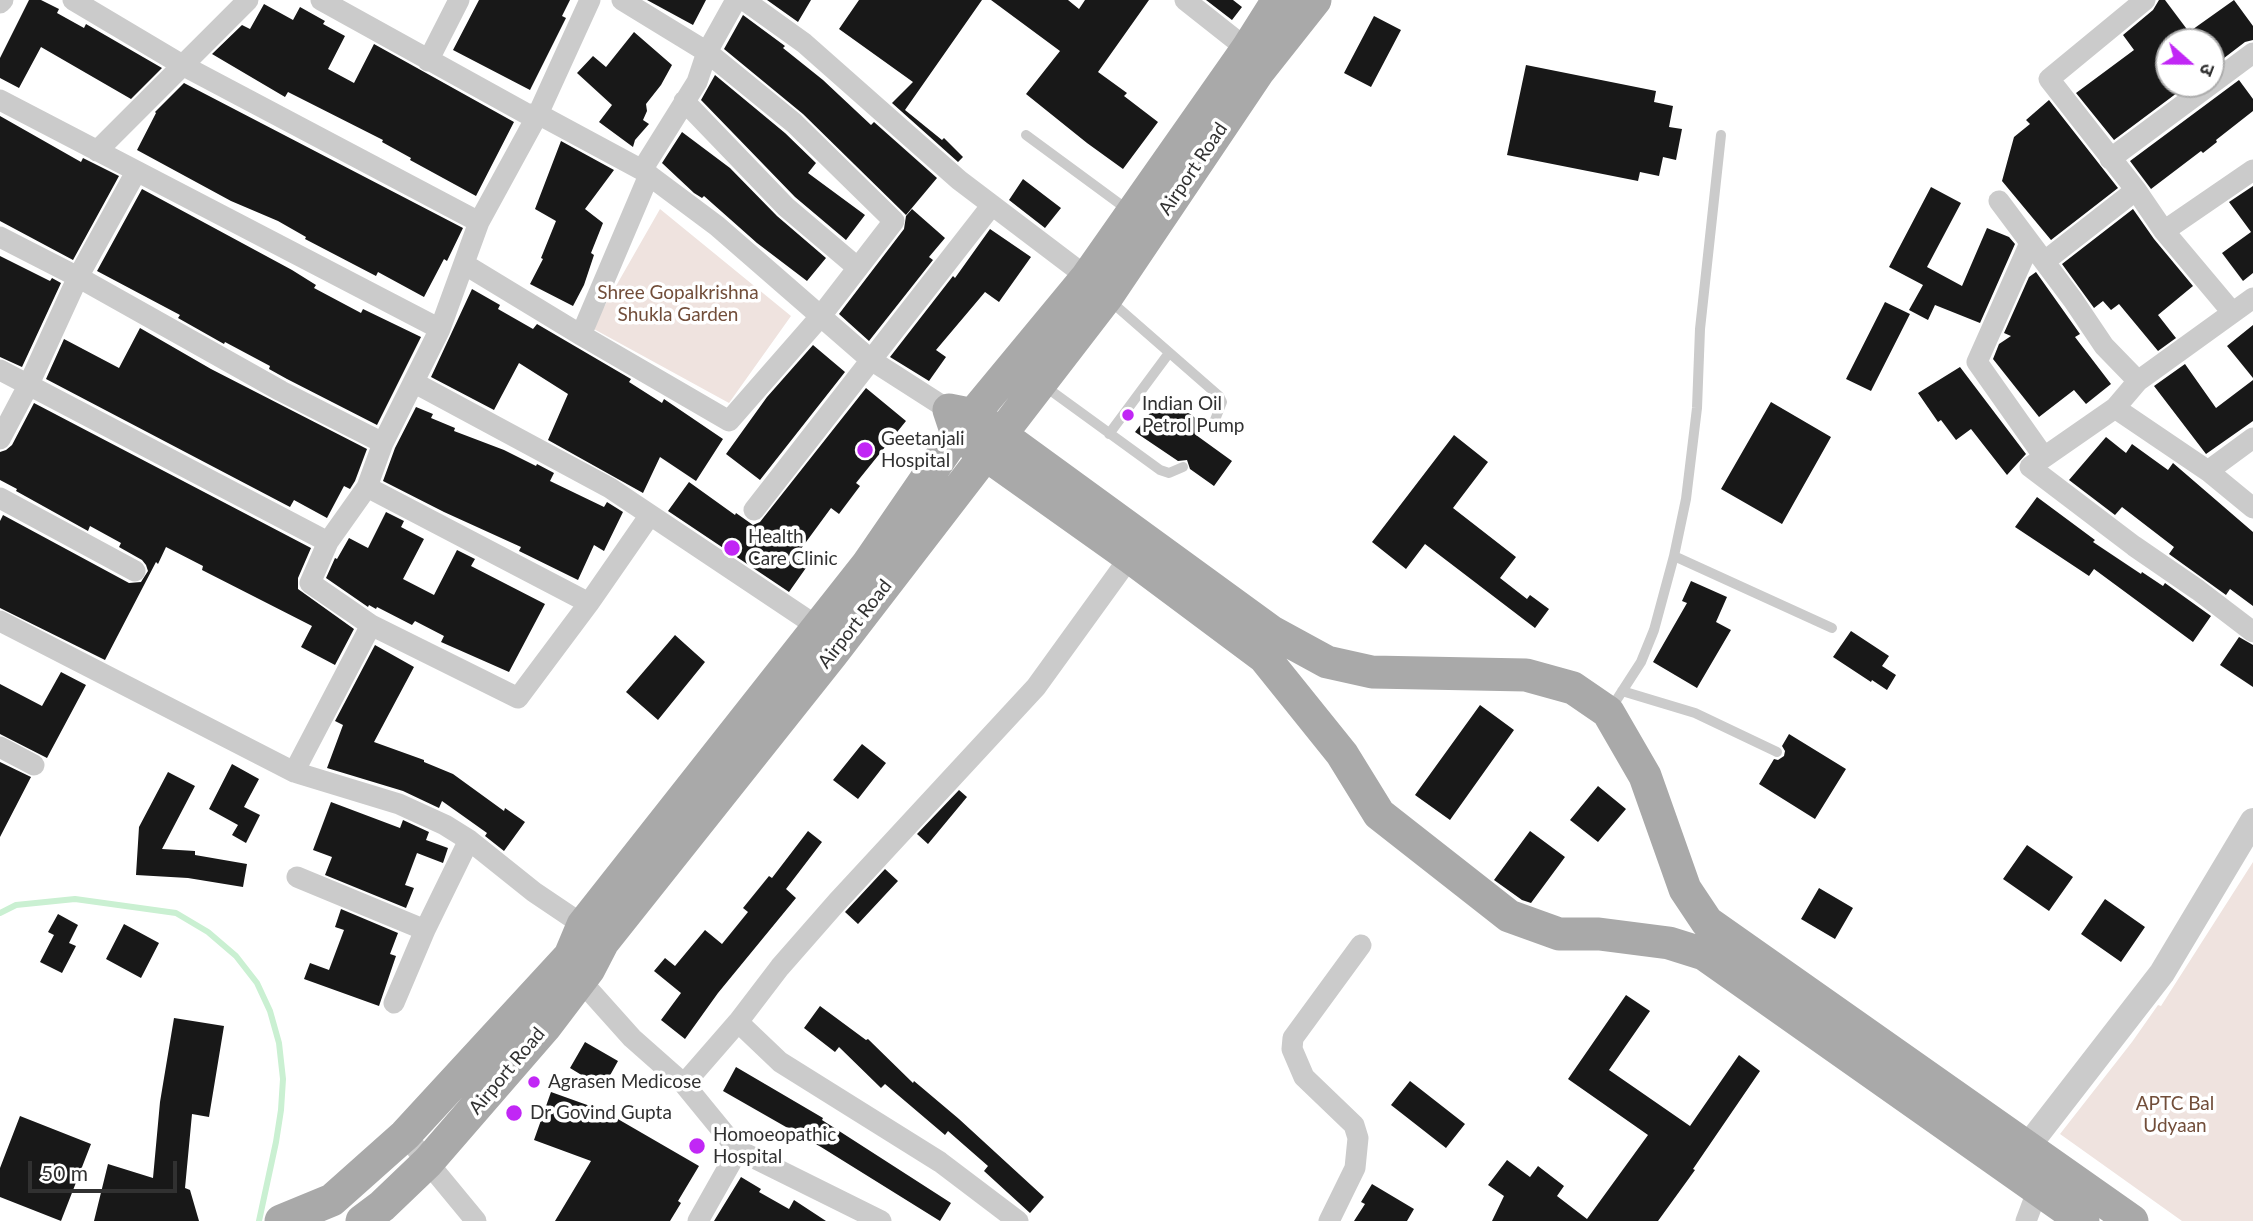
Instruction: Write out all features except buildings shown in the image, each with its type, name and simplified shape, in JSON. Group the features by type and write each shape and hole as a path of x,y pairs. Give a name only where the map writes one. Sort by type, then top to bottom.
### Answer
{"main road":[{"name":"Airport Road","path":"281,1221 332,1200 405,1135 603,942 832,654 1041,383 1096,287 1132,213 1247,49 1278,0"},
{"name":"Airport Road","path":"362,1221 428,1163 545,1027 572,971 570,956 583,925 867,565 960,420 1096,287 1315,0"},
{"path":"960,420 1272,632 1326,662 1372,672 1526,675 1615,701 1685,889 1707,922 2018,1158 2038,1189 2084,1221"},
{"path":"994,444 1130,557 1264,657 1342,754 1379,814 1509,916 1559,934 1599,934 1669,943 1704,954 2018,1158 2132,1221"}],"street":[{"path":"73,0 184,65 479,222"},
{"path":"97,152 248,0"},
{"path":"321,0 527,114 538,114 646,173 717,226 872,360 960,420"},
{"path":"428,61 459,0"},
{"path":"590,0 538,114 479,222 440,329 383,443 367,487 328,541 310,583 371,625 518,698 650,515"},
{"path":"464,264 729,421 820,317 894,221 794,123 706,52 622,0"},
{"path":"581,335 646,173 697,82 706,52 736,0"},
{"path":"744,0 804,43 959,180 1096,287"},
{"path":"1185,0 1247,49"},
{"path":"2145,0 2049,79 2136,190 2164,231 2232,312"},
{"path":"2110,159 2253,53"},
{"path":"0,100 440,329"},
{"path":"684,101 786,207 858,268"},
{"path":"2164,231 2253,170"},
{"path":"0,439 28,386 78,277 136,172"},
{"path":"2045,261 2136,190"},
{"path":"1999,201 2104,346 2138,381"},
{"path":"754,510 992,205"},
{"path":"0,237 78,277 281,391 383,443"},
{"path":"2030,243 1977,362 2044,457"},
{"path":"2253,298 2138,381 2115,408 2030,467 2134,547 2198,590 2253,632"},
{"path":"0,370 328,541"},
{"path":"415,383 610,488 818,627"},
{"path":"2115,408 2208,471 2253,508"},
{"path":"2208,471 2253,438"},
{"path":"367,487 589,603"},
{"path":"0,498 135,571"},
{"path":"684,1084 837,902 1037,687 1130,557"},
{"path":"0,621 294,772 399,804 445,825 583,925"},
{"path":"294,772 371,625"},
{"path":"0,747 34,765"},
{"path":"2018,1158 2162,973 2253,821"},
{"path":"394,1003 425,930 469,840"},
{"path":"297,877 425,930"},
{"path":"1329,1221 1355,1168 1357,1138 1354,1125 1304,1077 1292,1049 1293,1038 1361,945"},
{"path":"572,971 632,1038 684,1084 738,1150 881,1221"},
{"path":"738,1022 780,1062 940,1163 1018,1221"},
{"path":"405,1135 476,1221"},
{"path":"698,1221 738,1150"},
{"path":"2026,1221 2038,1189"}],"lane":[{"path":"1027,135 1132,213"},
{"path":"1721,135 1700,329 1698,384 1686,499 1654,630 1642,662 1615,701 1695,713 1777,752"},
{"path":"1096,287 1219,396 1222,402 1213,425"},
{"path":"1109,435 1169,353"},
{"path":"1041,383 1160,470 1168,473 1184,467"},
{"path":"1674,556 1832,628"}],"green space":[{"name":"Shree Gopalkrishna Shukla Garden","path":"660,209 791,316 729,403 592,328"},
{"name":"APTC Bal Udyaan","path":"2253,862 2253,1221 2182,1221 2060,1134 2158,1005 2161,1006"}],"waterway":[{"path":"0,913 16,905 75,899 176,913 208,932 236,956 257,983 270,1011 279,1043 283,1079 276,1142 259,1221"}],"place":[{"name":"Indian Oil Petrol Pump","path":"1128,415"},
{"name":"Geetanjali Hospital","path":"865,450"},
{"name":"Health Care Clinic","path":"732,548"},
{"name":"Agrasen Medicose","path":"534,1082"},
{"name":"Dr Govind Gupta","path":"514,1113"},
{"name":"Homoeopathic Hospital","path":"697,1146"}]}
